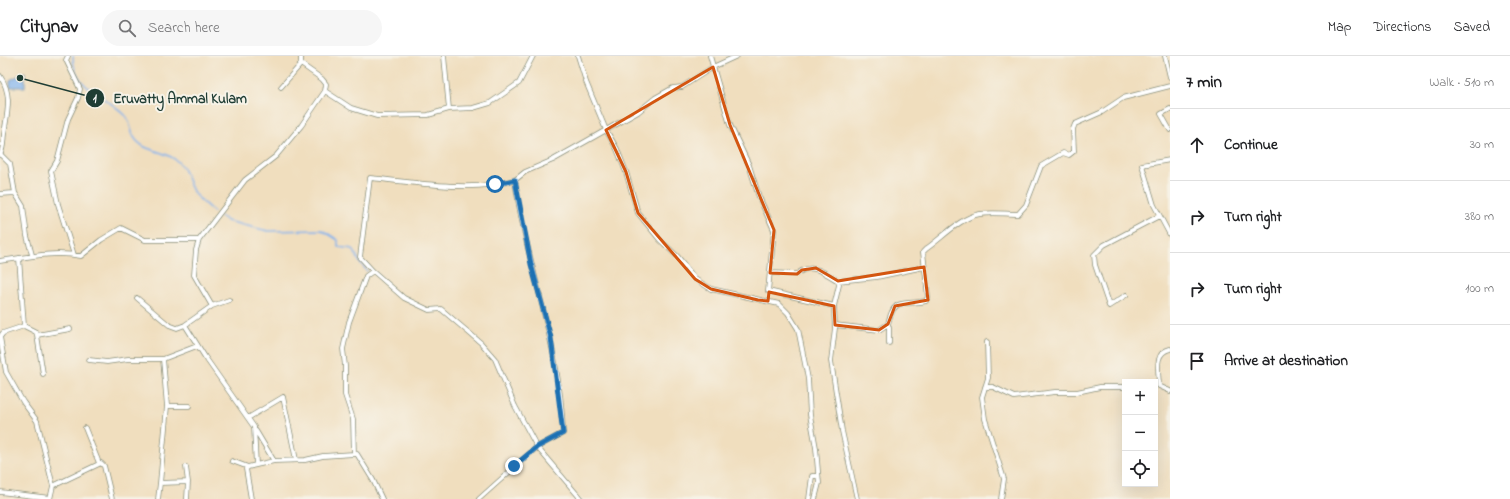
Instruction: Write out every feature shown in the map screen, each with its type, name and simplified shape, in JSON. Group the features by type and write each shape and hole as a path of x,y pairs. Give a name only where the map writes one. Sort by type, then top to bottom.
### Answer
{"street":[{"path":"68,56 66,60 80,89 78,98 68,119 57,161 51,170 58,204 74,255"},
{"path":"281,87 301,64 301,56"},
{"path":"444,56 449,109"},
{"path":"325,91 351,108 376,116 428,115 449,109 473,108 490,103 519,83 533,56"},
{"path":"578,56 586,82 606,130 617,149 626,172 638,213 660,240 678,257 695,279 711,289 779,304 788,313 798,329 808,379 810,415 818,476 815,499"},
{"path":"710,56 730,125 750,165 759,197 774,230 768,301"},
{"path":"581,499 537,447 515,406 495,360 481,343 441,309 429,310 404,298 373,272 360,257 370,178 436,185 487,184 515,180 525,172 553,160 638,112 655,98 675,87 682,88 713,67 737,56"},
{"path":"1167,59 1170,77"},
{"path":"212,306 194,275 196,250 199,240 245,180 276,156 301,126 325,91 326,84 322,79 301,64"},
{"path":"0,76 4,82 10,99 4,144 0,155 10,164 15,193 23,206 27,236 32,255"},
{"path":"889,343 890,328 888,324 891,310 895,306 906,302 915,303 928,300 923,252 962,221 982,213 1018,214 1026,205 1041,166 1063,154 1069,155 1074,150 1073,129 1078,121 1102,112 1123,98 1170,86"},
{"path":"1170,109 1161,114 1170,130"},
{"path":"1170,160 1142,165 1147,184 1159,216 1170,235"},
{"path":"479,499 537,447 563,433 551,338 531,264 515,180"},
{"path":"0,194 15,193"},
{"path":"1126,295 1109,306 1095,265 1094,255 1104,245 1159,216"},
{"path":"0,261 32,255 56,253 81,256 101,240 121,228 145,240 199,240"},
{"path":"19,258 24,326"},
{"path":"770,273 797,274 802,270 816,268 838,281 877,277 924,267"},
{"path":"354,454 353,419 346,395 346,366 343,349 349,322 366,276 373,272"},
{"path":"838,281 839,285 834,306 835,325 831,361 842,431 857,499"},
{"path":"768,291 834,306"},
{"path":"137,298 169,325 177,328 212,306 229,300"},
{"path":"835,325 879,330 888,324"},
{"path":"184,325 256,430 274,461"},
{"path":"0,492 50,499 53,486 37,421 6,372 0,337 3,332 24,326 36,332 43,374"},
{"path":"37,335 70,329"},
{"path":"987,342 988,378 982,397 985,419 1004,479 1001,499"},
{"path":"89,360 107,362 128,359 163,359 197,346"},
{"path":"1157,379 1159,354 1170,349"},
{"path":"158,499 166,406 163,359"},
{"path":"1158,386 1170,392"},
{"path":"985,387 993,387 1014,397 1055,392 1077,392 1100,387 1122,387"},
{"path":"248,418 283,397 296,460"},
{"path":"166,406 190,406"},
{"path":"85,428 99,463 104,466 112,499"},
{"path":"256,430 256,465"},
{"path":"232,461 248,466 274,461 357,454 373,480 382,499"},
{"path":"53,486 99,463"},
{"path":"248,466 246,469 251,499"},
{"path":"186,467 188,482 187,499"},
{"path":"809,499 812,476 818,476"},
{"path":"160,483 188,482"}],"highlighted area":[{"path":"713,67 730,125 774,230 770,273 797,274 802,270 816,268 838,281 924,267 928,300 895,306 888,324 879,330 835,325 834,306 769,292 768,301 758,300 711,289 695,279 638,213 626,172 606,130"}],"water":[{"path":"25,72 25,87 10,87 10,80"}],"waterway":[{"path":"73,56 74,67 84,84 125,115 138,142 147,148 171,157 179,163 184,170 194,193 214,212"},
{"path":"220,216 227,221 268,231 322,230 338,240 338,247 353,249 359,261 367,271"}],"place":[{"name":"Eruvatty Ammal Kulam","path":"20,78"}],"route":[{"path":"495,184 515,180 531,264 551,338 563,433 537,447 514,466"}]}
